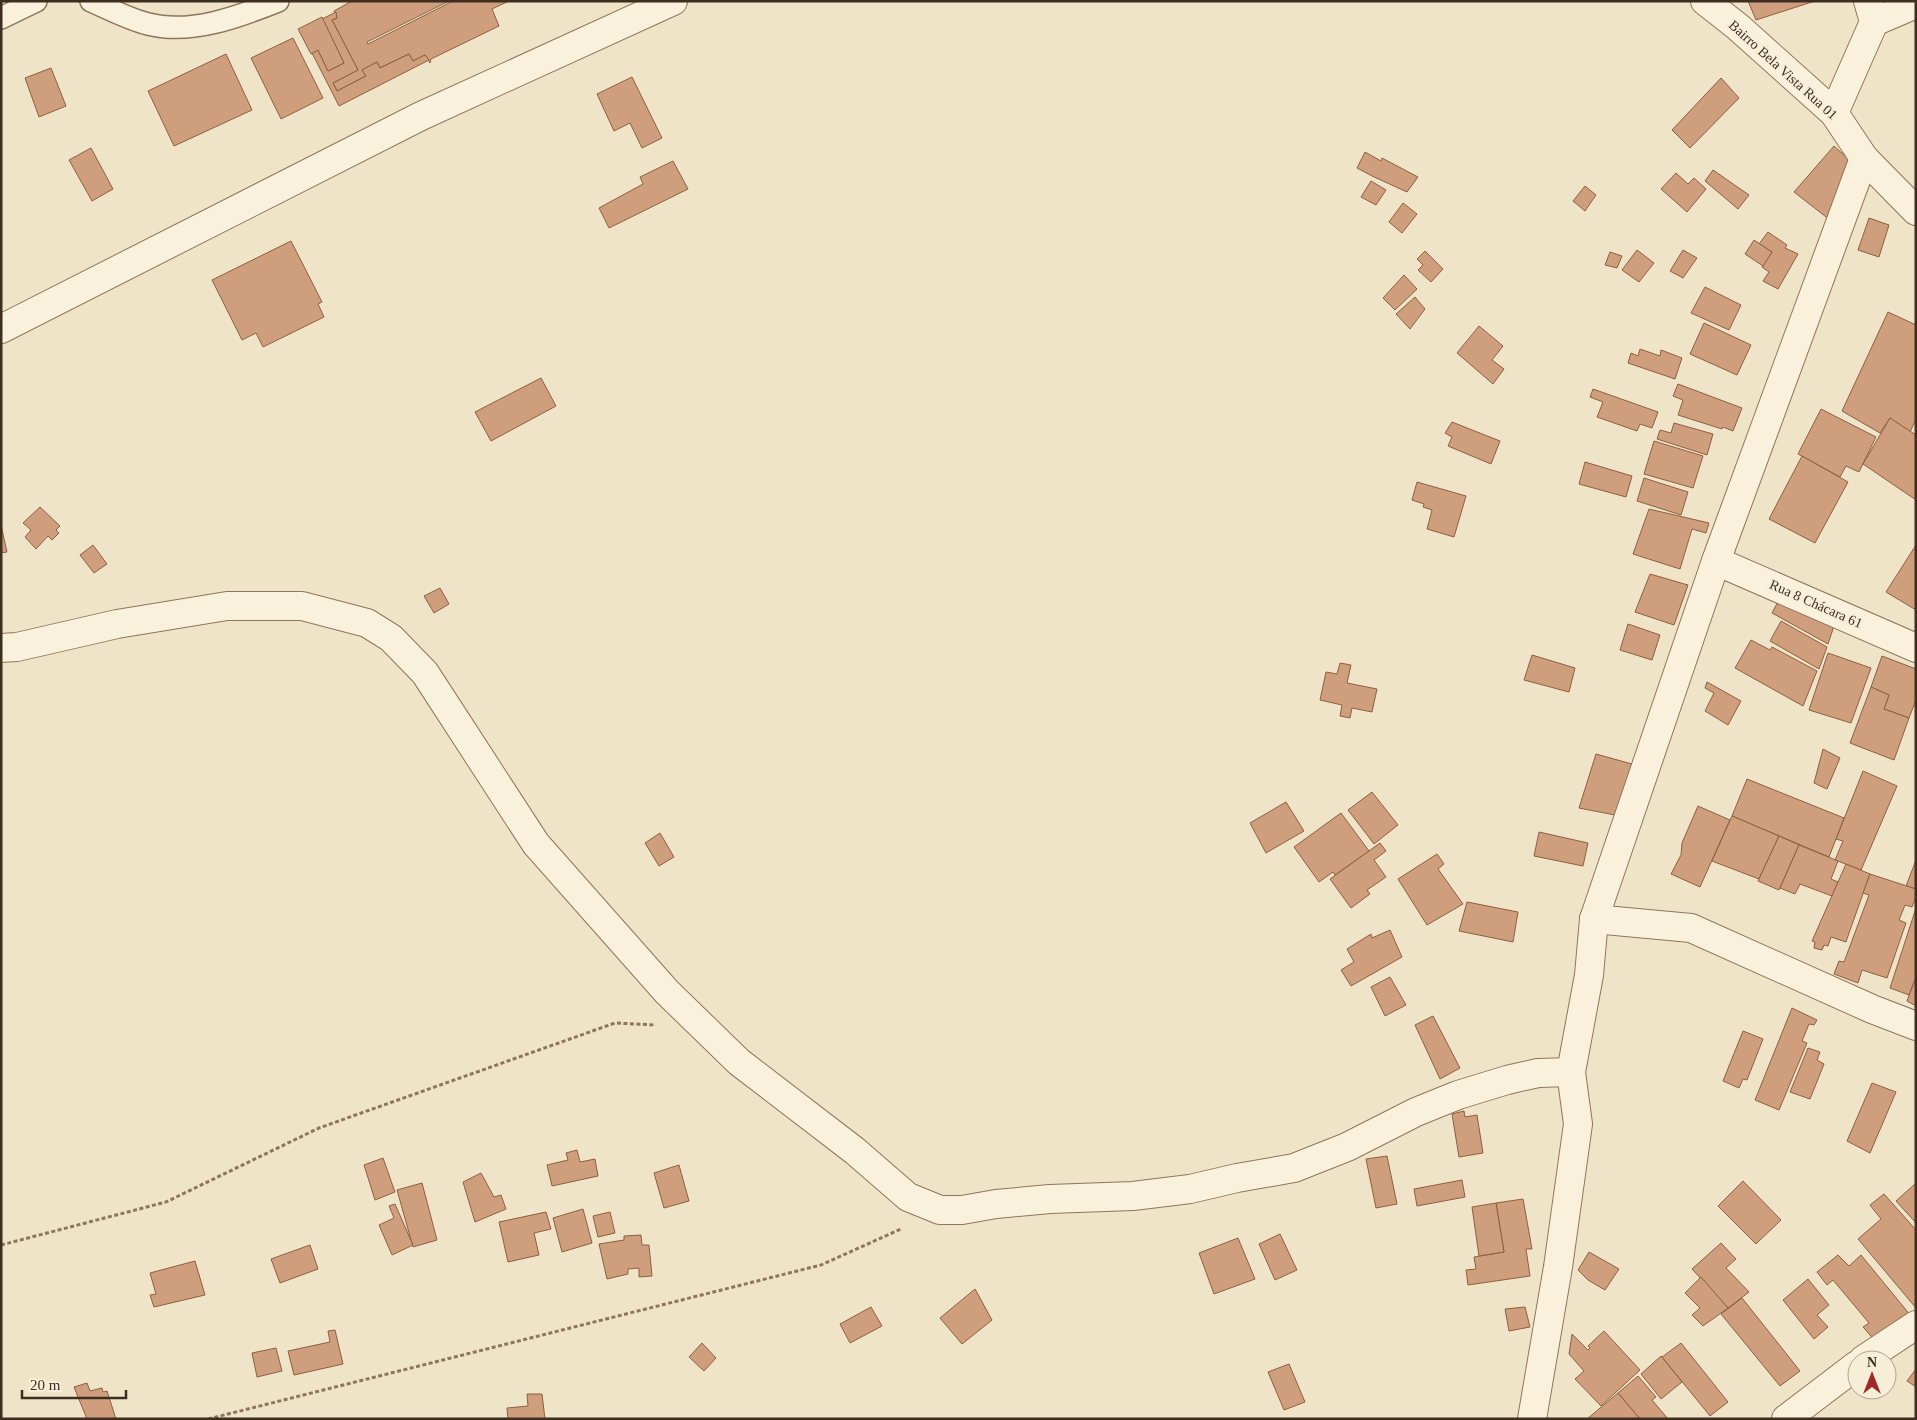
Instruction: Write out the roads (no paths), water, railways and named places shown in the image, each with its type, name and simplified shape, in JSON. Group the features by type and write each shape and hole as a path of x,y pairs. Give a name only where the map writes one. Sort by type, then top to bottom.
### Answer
{"street":[{"path":"1,329 421,116 673,1"},
{"name":"Bairro Bela Vista Rua 01","path":"1705,1 1738,27 1834,113 1864,158 1916,211"},
{"path":"1834,113 1871,12 1916,4"},
{"path":"1532,1419 1558,1267 1578,1124 1572,1072 1589,975 1594,919 1716,561 1864,158"},
{"name":"Rua 8 Chácara 61","path":"1716,561 1916,648"},
{"path":"1,648 17,647 178,613 227,606 302,606 367,623 391,638 425,673 536,844 667,992 739,1062 854,1151 908,1197 940,1210 962,1210 996,1204 1050,1199 1133,1196 1190,1189 1294,1168 1348,1147 1416,1112 1458,1095 1538,1073 1572,1072"},
{"path":"1594,919 1691,928 1916,1026"},
{"path":"1878,1350 1916,1325"},
{"path":"1786,1419 1847,1373"}],"lane":[{"path":"1,18 36,1"},
{"path":"91,1 149,24 167,27 231,20 278,1"}]}
